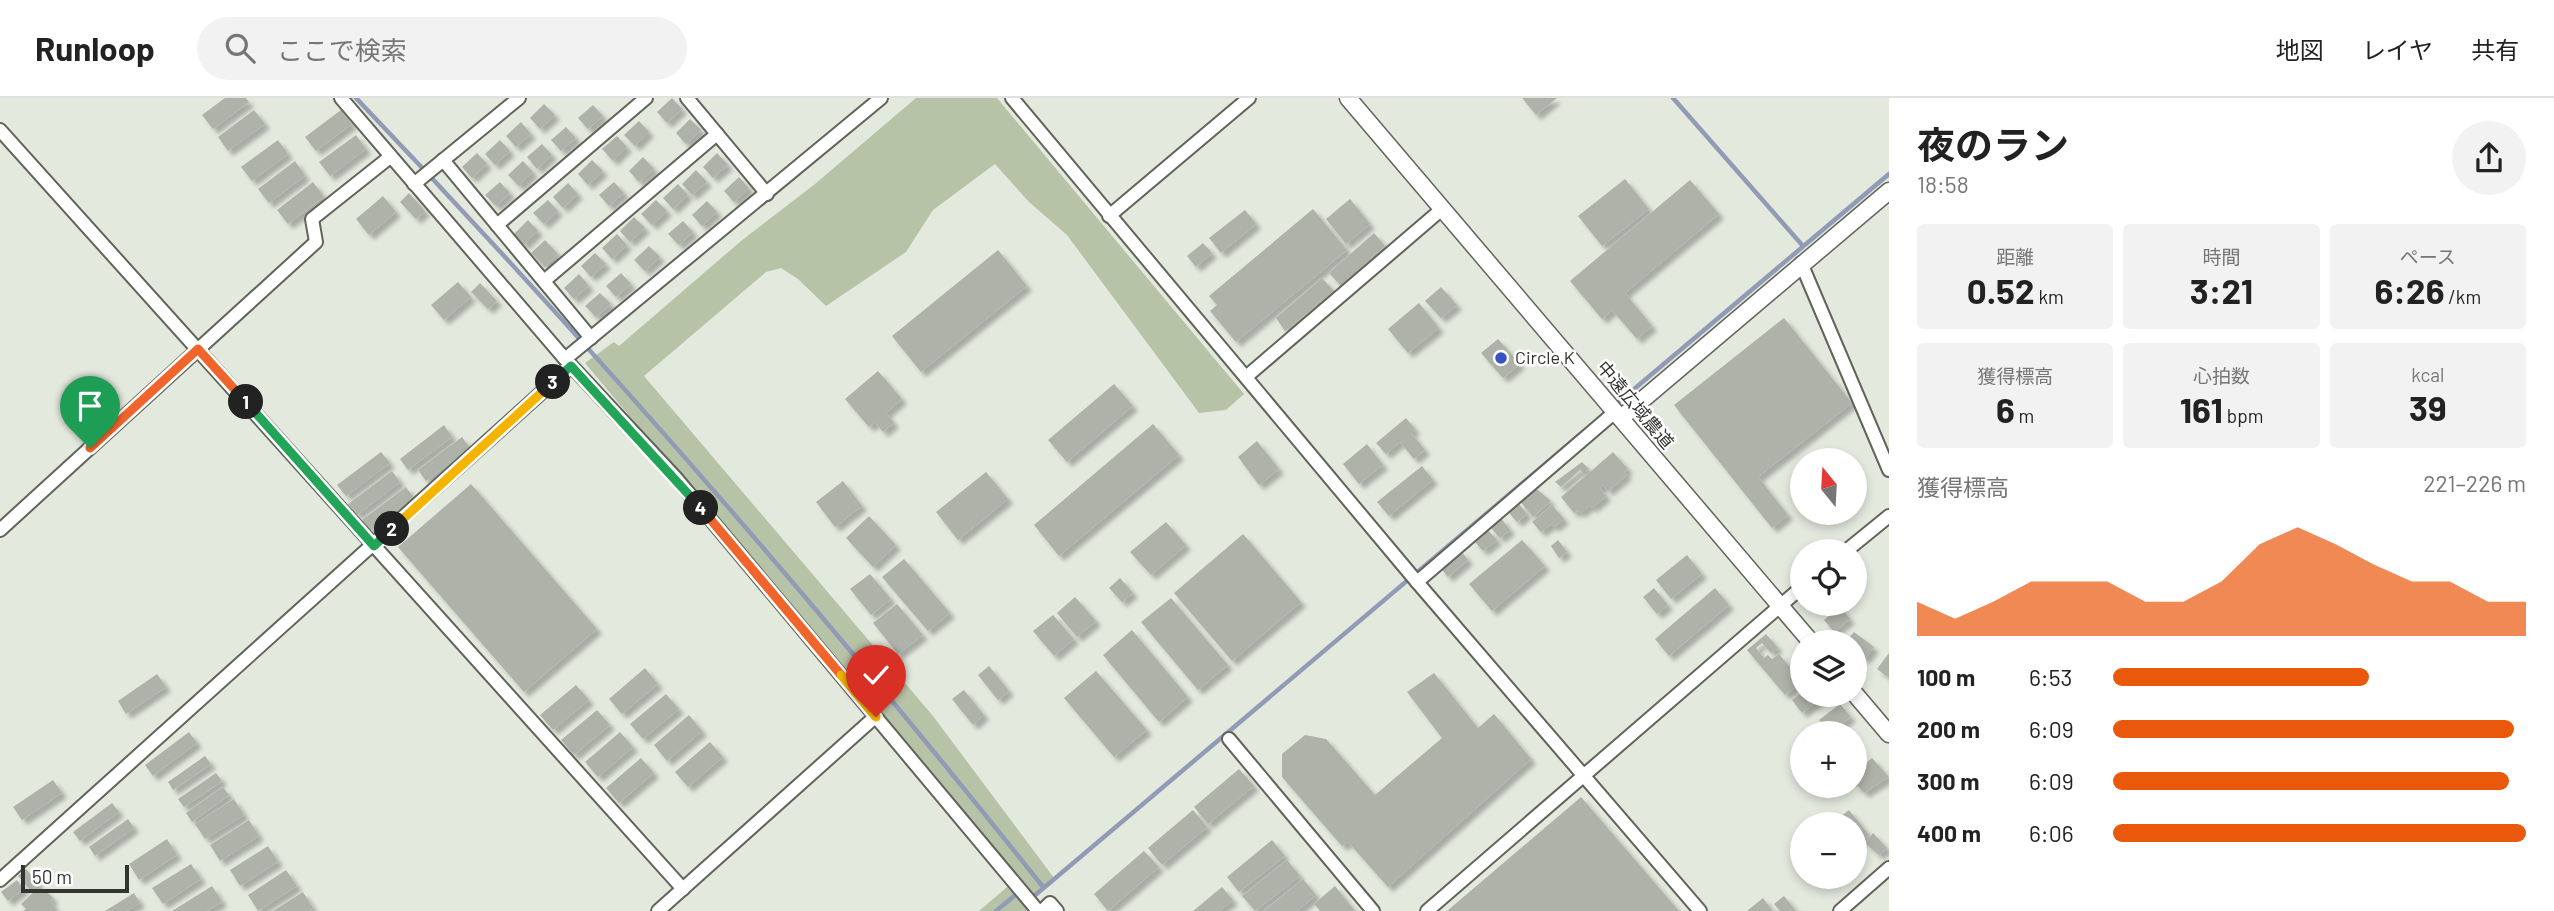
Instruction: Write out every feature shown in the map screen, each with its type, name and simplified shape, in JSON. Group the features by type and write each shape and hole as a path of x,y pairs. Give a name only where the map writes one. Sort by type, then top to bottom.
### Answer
{"street":[{"path":"341,98 568,362 676,478 1040,911 1050,903 1057,911"},
{"path":"414,184 519,98"},
{"path":"497,225 646,98"},
{"path":"687,98 767,194"},
{"path":"0,880 374,546 591,338 881,98"},
{"path":"1012,98 1417,582 1700,911"},
{"path":"1110,216 1249,98"},
{"name":"中遠広域農道","path":"1348,98 1801,630"},
{"path":"0,131 683,889"},
{"path":"544,281 717,134"},
{"path":"0,530 316,242 312,219 390,157"},
{"path":"443,160 591,338"},
{"path":"1417,582 1889,191"},
{"path":"1246,377 1442,209"},
{"path":"1801,263 1889,470"},
{"path":"1861,539 1889,516"},
{"path":"1427,911 1790,597"},
{"path":"1866,707 1888,732"},
{"path":"658,911 876,717"},
{"path":"1229,739 1373,911"},
{"path":"1840,911 1889,868"}],"green space":[{"path":"916,98 997,98 1244,394 1226,410 1199,413 1067,235 1029,202 995,164 933,210 906,252 826,306 798,279 781,268 766,272 644,376 933,716 1054,878 1033,897 585,363 614,342 619,346 741,241 815,184"},
{"path":"1013,882 1034,911 979,911"}],"building":[{"path":"225,98 246,98 249,102 213,129 202,115"},
{"path":"672,98 682,109 667,123 657,112"},
{"path":"1522,98 1557,98 1536,115"},
{"path":"544,104 555,115 540,129 530,118"},
{"path":"593,105 603,116 588,129 578,118"},
{"path":"254,110 265,124 228,151 218,137"},
{"path":"341,110 352,124 316,151 305,137"},
{"path":"690,119 701,130 686,144 676,133"},
{"path":"639,121 649,132 635,146 624,135"},
{"path":"521,122 531,134 516,147 506,136"},
{"path":"566,127 576,138 561,151 551,140"},
{"path":"356,135 366,149 330,176 319,162"},
{"path":"617,136 627,147 613,161 602,149"},
{"path":"278,140 288,154 252,181 241,167"},
{"path":"500,140 510,151 495,165 485,154"},
{"path":"542,144 552,155 537,169 527,157"},
{"path":"477,153 487,164 472,178 462,167"},
{"path":"717,153 728,165 713,178 703,167"},
{"path":"643,157 654,169 639,182 629,171"},
{"path":"592,160 603,171 588,185 578,174"},
{"path":"295,161 305,176 269,203 258,189"},
{"path":"523,161 533,172 519,186 508,175"},
{"path":"696,170 707,182 692,195 682,184"},
{"path":"739,177 749,188 734,202 724,191"},
{"path":"1625,179 1649,209 1602,246 1578,216"},
{"path":"1690,180 1719,214 1625,293 1652,326 1637,339 1612,310 1602,319 1570,281"},
{"path":"313,182 324,197 288,224 277,210"},
{"path":"500,182 510,193 496,206 485,195"},
{"path":"614,182 624,193 609,206 599,195"},
{"path":"568,183 578,194 563,208 553,197"},
{"path":"678,184 688,195 673,209 663,198"},
{"path":"409,193 425,211 416,219 400,202"},
{"path":"383,196 396,212 369,235 356,219"},
{"path":"1350,199 1370,224 1346,244 1326,219"},
{"path":"548,200 558,211 544,224 533,213"},
{"path":"656,200 667,211 652,225 641,214"},
{"path":"707,201 717,212 702,226 692,215"},
{"path":"1313,209 1347,250 1236,342 1210,311 1217,305 1209,296"},
{"path":"1245,210 1256,224 1221,253 1209,238"},
{"path":"634,217 645,228 630,242 620,231"},
{"path":"528,220 538,231 524,245 514,234"},
{"path":"683,221 693,232 679,245 668,234"},
{"path":"1374,233 1385,246 1341,286 1329,273"},
{"path":"617,234 627,245 612,259 602,248"},
{"path":"545,240 558,254 545,267 531,253"},
{"path":"1203,243 1212,253 1196,267 1187,256"},
{"path":"649,246 660,257 645,271 634,260"},
{"path":"998,250 1027,286 921,372 892,336"},
{"path":"595,253 606,264 591,277 581,266"},
{"path":"621,273 631,284 616,297 606,286"},
{"path":"579,274 589,286 574,299 564,288"},
{"path":"1322,278 1334,291 1285,331 1276,318"},
{"path":"458,282 471,297 444,320 431,305"},
{"path":"480,283 497,301 488,309 471,292"},
{"path":"1441,287 1457,305 1441,318 1425,301"},
{"path":"600,293 611,304 596,317 585,306"},
{"path":"1419,303 1439,328 1408,353 1388,329"},
{"path":"1784,318 1852,403 1795,448 1790,448 1790,452 1758,477 1788,515 1772,528 1674,405"},
{"path":"1498,339 1520,364 1503,378 1481,353"},
{"path":"878,371 902,399 886,413 894,423 883,432 875,422 869,427 845,399"},
{"path":"1114,384 1133,406 1067,462 1048,440"},
{"path":"1406,418 1415,429 1411,433 1425,450 1414,459 1400,442 1386,454 1376,443"},
{"path":"1153,424 1179,455 1059,556 1034,525"},
{"path":"444,425 452,437 408,470 400,459"},
{"path":"462,437 470,448 426,481 418,470"},
{"path":"1257,441 1279,469 1259,485 1238,457"},
{"path":"1367,444 1383,465 1359,484 1343,464"},
{"path":"381,452 390,463 346,496 337,485"},
{"path":"1613,452 1628,469 1624,472 1627,475 1608,491 1603,485 1600,488 1606,496 1592,508 1590,505 1580,513 1578,510 1574,513 1561,497"},
{"path":"1582,462 1589,469 1584,474 1580,470 1561,487 1555,482"},
{"path":"1422,466 1433,480 1389,516 1377,502"},
{"path":"392,471 400,482 357,515 348,504"},
{"path":"986,472 1008,499 958,540 936,512"},
{"path":"843,481 862,506 835,527 816,502"},
{"path":"471,484 597,629 524,692 398,547"},
{"path":"406,487 414,498 370,531 362,520"},
{"path":"1534,487 1551,501 1533,517 1519,500"},
{"path":"1519,504 1527,514 1517,522 1509,513"},
{"path":"1552,505 1564,519 1541,532 1532,522"},
{"path":"869,516 896,545 873,567 846,538"},
{"path":"1501,518 1510,530 1500,538 1490,527"},
{"path":"1166,522 1186,545 1151,575 1130,552"},
{"path":"1488,530 1497,540 1483,551 1474,541"},
{"path":"1243,534 1301,602 1232,661 1174,593"},
{"path":"1522,540 1545,566 1492,611 1469,584"},
{"path":"1558,540 1567,552 1559,558 1551,546"},
{"path":"1461,551 1468,560 1448,577 1440,567"},
{"path":"1687,555 1702,574 1671,599 1656,580"},
{"path":"904,559 950,613 928,631 882,577"},
{"path":"870,574 891,599 871,615 850,589"},
{"path":"1120,578 1133,593 1122,602 1109,588"},
{"path":"1654,588 1668,605 1657,614 1643,597"},
{"path":"1715,588 1729,605 1669,656 1655,639"},
{"path":"1075,597 1096,621 1077,637 1057,613"},
{"path":"1171,598 1228,665 1198,690 1141,622"},
{"path":"897,604 923,635 898,654 873,623"},
{"path":"1053,615 1074,639 1054,656 1033,631"},
{"path":"1829,616 1848,616 1850,619 1836,630 1832,630 1824,620"},
{"path":"1132,630 1188,697 1159,722 1103,655"},
{"path":"1766,634 1778,648 1771,653 1762,643 1756,648 1764,658 1768,655 1772,659 1779,654 1790,667 1790,691 1785,695 1747,650"},
{"path":"1867,642 1874,647 1867,656"},
{"path":"1889,653 1889,678 1877,669"},
{"path":"989,666 1009,691 998,700 978,675"},
{"path":"645,668 658,684 622,714 609,699"},
{"path":"1096,671 1147,730 1114,757 1064,698"},
{"path":"1434,673 1478,728 1494,714 1531,759 1388,887 1348,842 1342,846 1282,777 1282,754 1305,735 1326,739 1375,795 1442,738 1407,692"},
{"path":"157,674 166,687 126,714 118,701"},
{"path":"576,685 589,700 553,730 540,715"},
{"path":"964,690 984,715 973,725 952,699"},
{"path":"666,694 679,709 643,739 630,724"},
{"path":"1797,707 1810,707 1802,713"},
{"path":"1836,707 1843,707 1851,717 1846,721 1819,720"},
{"path":"597,710 610,725 574,755 561,740"},
{"path":"689,715 702,731 667,761 654,745"},
{"path":"189,732 197,743 153,776 145,765"},
{"path":"620,732 633,747 598,777 585,762"},
{"path":"710,742 723,757 688,787 675,772"},
{"path":"205,756 211,764 173,790 168,782"},
{"path":"641,758 654,773 619,803 606,788"},
{"path":"1872,758 1889,777 1867,791 1867,762"},
{"path":"1239,769 1254,786 1208,824 1194,807"},
{"path":"216,773 222,781 184,807 178,799"},
{"path":"53,780 62,793 22,820 13,807"},
{"path":"223,787 229,795 192,822 186,813"},
{"path":"1581,797 1679,911 1447,911"},
{"path":"234,799 244,815 205,839 195,824"},
{"path":"112,803 119,812 80,841 73,832"},
{"path":"1193,810 1207,827 1162,865 1148,848"},
{"path":"128,819 134,828 95,856 89,847"},
{"path":"249,820 259,836 220,861 210,845"},
{"path":"1873,833 1887,848 1879,855 1867,845"},
{"path":"167,839 177,855 139,880 129,864"},
{"path":"1272,840 1285,856 1239,892 1227,877"},
{"path":"268,846 278,862 240,886 230,870"},
{"path":"1144,851 1159,867 1108,911 1094,894"},
{"path":"1287,860 1300,876 1255,911 1242,896"},
{"path":"191,864 201,879 163,904 152,888"},
{"path":"26,869 39,884 31,891 18,876"},
{"path":"286,870 297,886 258,911 248,895"},
{"path":"1303,879 1316,895 1297,911 1264,911"},
{"path":"17,880 24,889 8,901 1,892"},
{"path":"212,886 222,902 207,911 172,911"},
{"path":"1335,886 1355,911 1320,911 1314,904"},
{"path":"1222,887 1233,900 1219,911 1193,911"},
{"path":"38,888 42,893 45,890 53,898 50,902 55,906 50,911 23,911 26,909 21,904"},
{"path":"303,892 313,908 309,911 273,911"},
{"path":"134,893 140,903 126,911 105,911"},
{"path":"1784,896 1796,911 1780,911 1774,904"},
{"path":"1763,898 1773,911 1747,911"}],"waterway":[{"path":"356,98 622,386 794,584 1043,887"},
{"path":"1673,98 1803,246"},
{"path":"1614,406 1889,174"},
{"path":"1033,897 1583,432"},
{"path":"996,911 1019,892"}],"place":[{"name":"Circle K","path":"1501,358"}],"route":[{"path":"90,448 198,349 374,546 571,366 676,478 876,717"}]}
